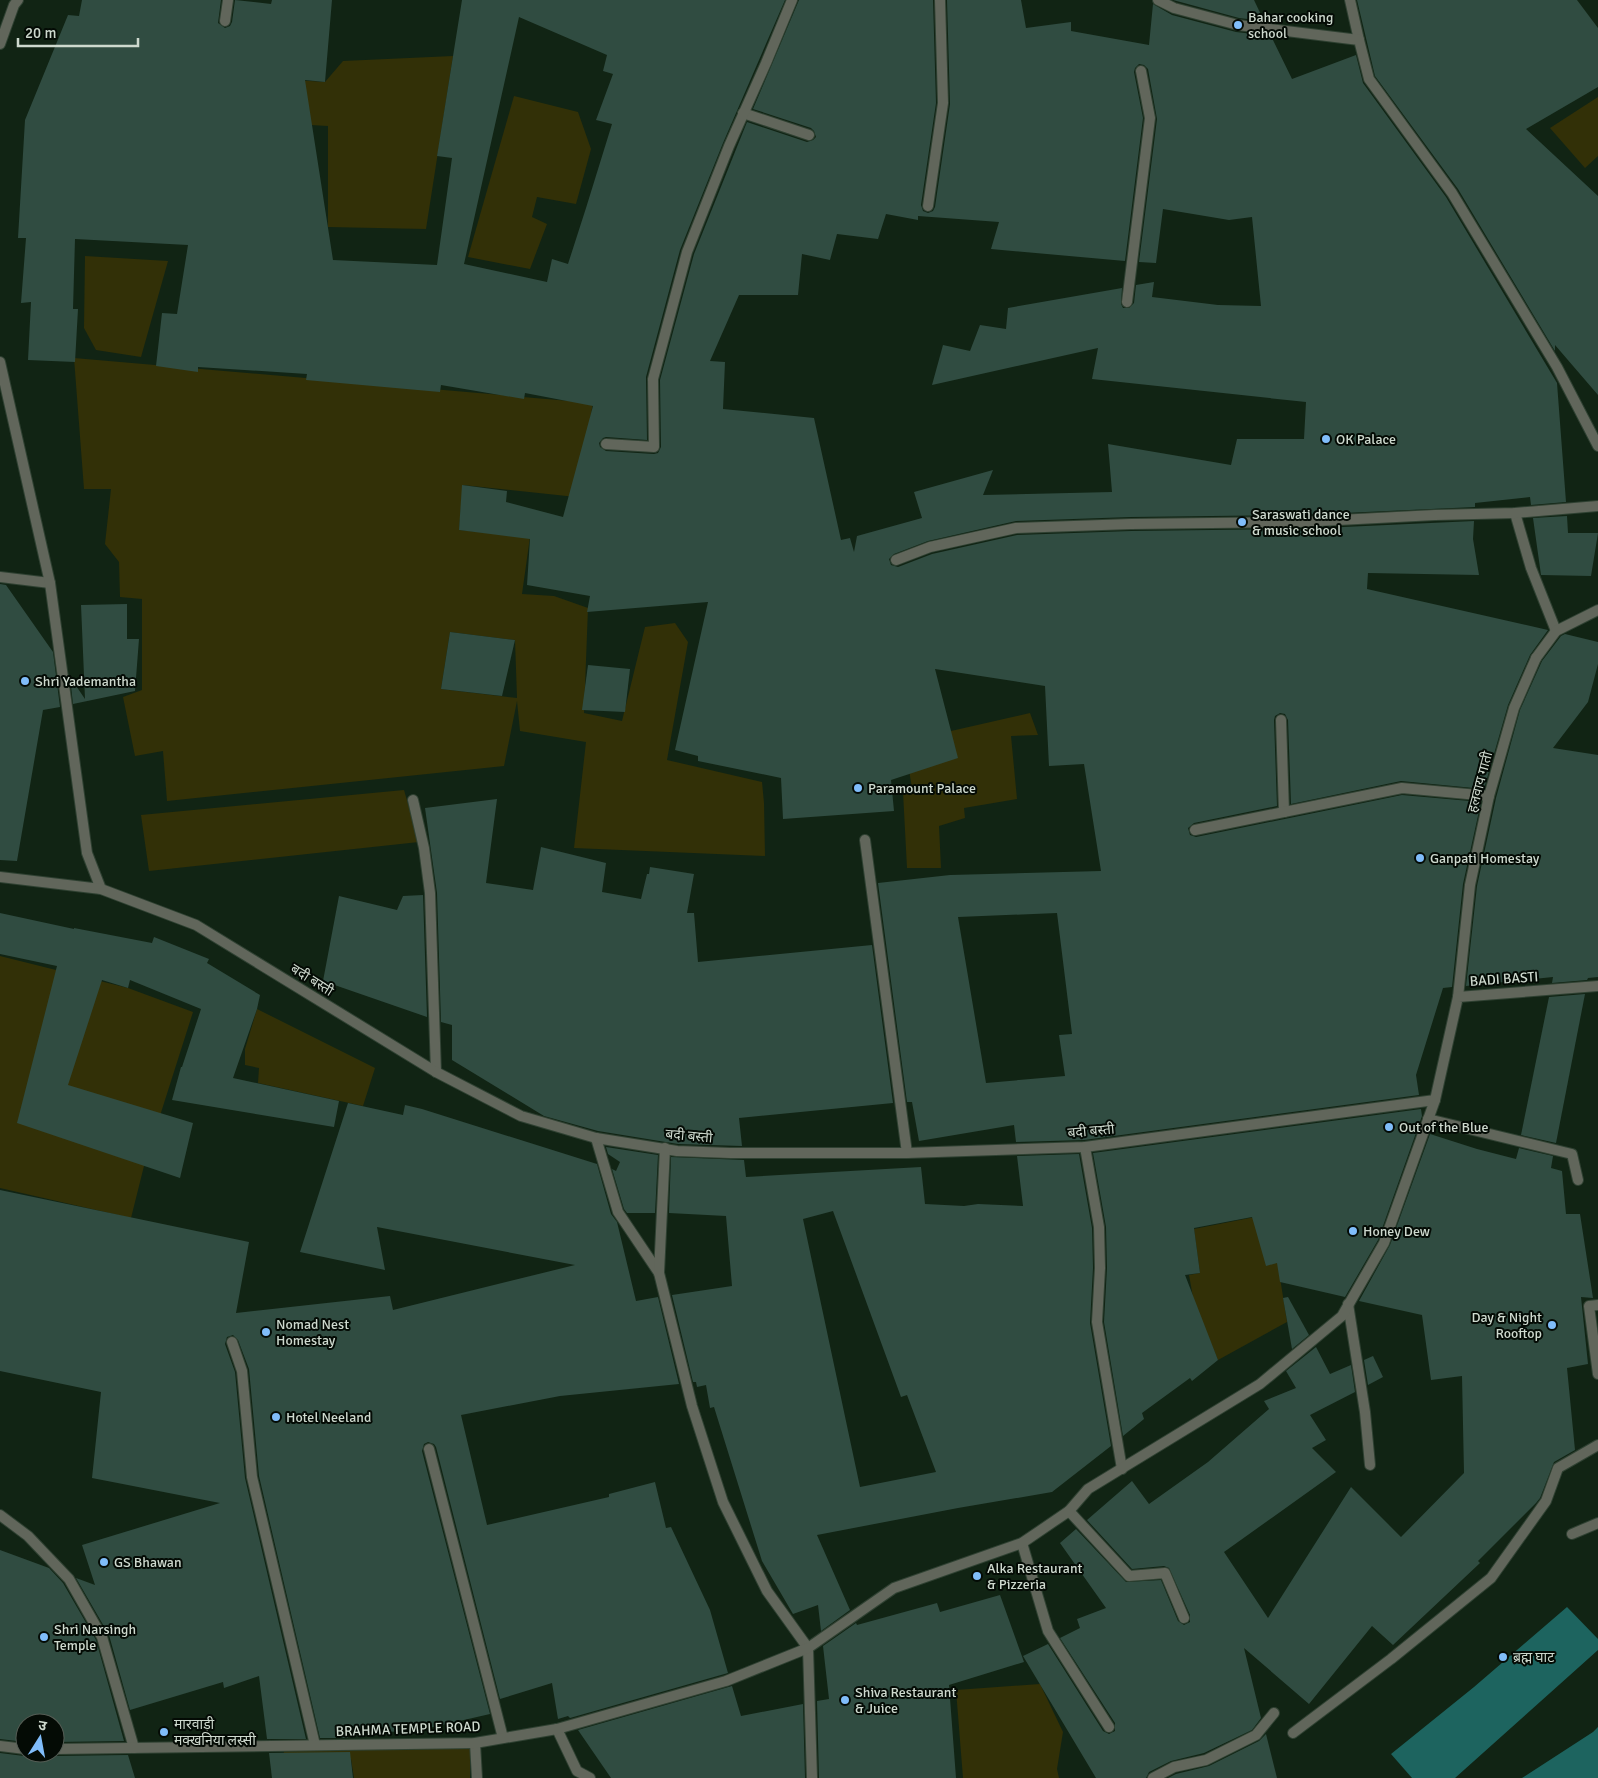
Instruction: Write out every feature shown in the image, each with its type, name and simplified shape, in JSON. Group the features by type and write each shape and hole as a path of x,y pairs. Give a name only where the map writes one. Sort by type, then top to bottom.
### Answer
{"street":[{"path":"0,44 14,5 18,0"},
{"path":"225,21 228,0"},
{"path":"606,444 654,447 653,379 687,252 792,0"},
{"path":"928,206 943,103 940,0"},
{"path":"1158,0 1174,8 1238,25 1359,40"},
{"path":"1350,0 1369,79 1452,193 1557,367 1598,446"},
{"path":"1128,302 1150,118 1141,71"},
{"path":"744,113 810,135"},
{"path":"0,362 50,583 87,854 100,889"},
{"path":"896,560 930,547 1016,528 1131,524 1300,522 1598,508"},
{"path":"1515,513 1531,568 1556,632"},
{"path":"0,577 50,583"},
{"name":"हलवाय गाती","path":"1458,997 1470,886 1489,796 1514,708 1536,658 1556,632 1598,610"},
{"path":"1281,720 1284,812"},
{"path":"1195,830 1402,788 1489,796"},
{"path":"414,800 424,848 430,893 436,1072"},
{"path":"865,840 907,1153"},
{"name":"बदी बस्ती","path":"0,877 100,889 196,925 436,1072 521,1116 596,1138 677,1151 730,1153 907,1153 1085,1147 1435,1100"},
{"name":"BADI BASTI","path":"1122,1469 1260,1384 1342,1316 1384,1243 1435,1100 1458,997 1598,986"},
{"path":"1428,1119 1572,1154 1578,1180"},
{"path":"596,1138 618,1212 659,1273"},
{"path":"1085,1147 1099,1227 1100,1268 1097,1322 1122,1469"},
{"path":"665,1148 659,1273 692,1406 723,1502 767,1591 808,1648 812,1778"},
{"path":"1348,1304 1365,1412 1370,1465"},
{"path":"1598,1305 1589,1306 1598,1374"},
{"path":"232,1342 242,1372 252,1477 315,1745"},
{"path":"1293,1733 1391,1659 1491,1578 1546,1501 1558,1468 1598,1445"},
{"path":"429,1449 503,1738"},
{"name":"BRAHMA TEMPLE ROAD","path":"65,1749 475,1743 557,1729 726,1681 808,1648 894,1588 1022,1543 1070,1511 1088,1489 1122,1469"},
{"path":"1070,1511 1129,1576 1165,1573 1184,1618"},
{"path":"0,1515 28,1536 68,1579 102,1637 134,1748"},
{"path":"1572,1534 1598,1523"},
{"path":"1022,1543 1048,1631 1109,1727"},
{"path":"1153,1778 1174,1767 1206,1760 1256,1735 1274,1713"},
{"path":"557,1729 577,1771 590,1778"},
{"path":"475,1743 477,1778"},
{"path":"0,1746 15,1748"}],"shaded area":[{"path":"453,56 426,229 328,227 328,126 191,118 79,66 325,82 343,61"},
{"path":"514,96 578,112 591,149 576,204 537,197 532,217 547,224 530,269 468,257"},
{"path":"1598,97 1598,156 1585,168 1550,128"},
{"path":"85,256 168,261 141,357 96,350 84,328"},
{"path":"74,358 593,403 576,497 463,485 459,530 530,537 522,594 554,596 588,608 584,713 622,721 645,627 675,623 688,642 667,760 762,782 765,856 574,848 586,742 520,731 517,701 504,766 167,801 163,751 135,756 123,697 142,690 142,599 120,597 119,562 105,544 111,489 84,489","holes":["450,632 515,640 517,698 441,689"]},
{"path":"1030,713 1038,735 1011,736 1017,799 964,808 965,818 939,826 941,868 907,868 903,792 912,788 908,764 951,731"},
{"path":"404,790 419,842 149,871 141,815"},
{"path":"0,956 128,988 193,1012 144,1166 131,1218 0,1188"},
{"path":"257,1009 375,1068 363,1106 258,1083 259,1068 245,1065 245,1049"},
{"path":"1270,1214 1287,1322 1218,1360 1194,1303 1189,1275 1200,1273 1194,1229"},
{"path":"1040,1684 1063,1732 1057,1769 1059,1778 963,1778 956,1690"},
{"path":"470,1743 470,1778 354,1778 351,1759 314,1759 283,1778 284,1746"}],"water":[{"path":"1567,1607 1598,1639 1598,1650 1455,1778 1412,1778 1391,1754 1474,1687"},
{"path":"1598,1727 1598,1778 1522,1778 1593,1732"}],"building":[{"path":"82,0 221,0 218,23 225,28 230,26 232,22 235,0 271,4 272,0 332,0 325,82 305,80 333,260 437,265 452,158 437,156 462,0 785,0 723,143 680,250 646,377 647,440 606,437 599,443 600,447 606,451 654,454 658,453 661,447 660,380 694,254 747,122 807,142 816,137 811,128 753,109 799,0 933,0 936,103 921,205 923,211 928,213 933,211 935,207 950,104 947,0 1021,0 1026,28 1071,22 1071,31 1149,45 1153,4 1172,15 1236,32 1271,36 1292,79 1356,55 1363,83 1446,197 1557,383 1566,502 1531,505 1530,497 1475,503 1475,507 1300,515 1131,517 1016,521 928,541 894,554 889,559 891,565 898,567 932,554 1017,535 1131,531 1300,529 1474,521 1473,539 1479,575 1368,573 1367,589 1548,630 1530,655 1508,705 1484,789 1401,781 1291,804 1288,720 1285,714 1280,713 1275,716 1274,720 1277,806 1194,823 1188,828 1190,835 1196,837 1402,795 1481,802 1463,884 1452,987 1443,988 1416,1075 1419,1095 1084,1140 1016,1142 1014,1125 919,1141 912,1102 907,1102 878,883 950,875 1101,871 1084,764 1049,766 1045,686 935,669 958,758 891,780 894,811 783,819 781,778 698,761 698,756 675,750 708,602 587,612 590,596 527,585 530,539 459,530 462,485 507,491 506,502 563,517 593,406 525,393 524,399 441,385 440,392 306,380 307,374 198,367 198,372 156,366 162,313 177,314 188,245 75,239 73,309 78,309 75,362 28,360 31,302 21,303 26,238 18,238 25,120 68,15 79,16","holes":["519,17 607,55 603,71 613,74 596,120 612,124 586,208 568,264 552,259 547,282 464,264","1139,64 1144,65 1148,69 1157,119 1139,262 1156,263 1163,209 1229,220 1252,217 1261,306 1218,305 1152,297 1154,282 1136,285 1134,303 1129,308 1123,308 1121,304 1122,288 1008,308 1006,329 980,325 970,351 943,345 932,385 1098,348 1092,379 1306,402 1304,439 1237,439 1231,465 1108,444 1112,492 983,495 993,470 914,492 922,518 857,536 854,552 850,538 841,540 814,418 723,409 725,362 710,361 739,295 798,295 802,254 830,260 837,234 878,239 886,214 918,220 918,216 999,222 991,249 1125,261 1143,118 1134,72","1057,913 1072,1034 1059,1035 1065,1076 986,1083 958,917"]},
{"path":"1173,0 1254,0 1264,21 1239,18"},
{"path":"1357,0 1577,0 1598,28 1598,87 1526,129 1598,196 1598,395 1555,345 1555,351 1458,189 1375,76"},
{"path":"1567,516 1568,533 1598,533 1591,576 1541,575 1533,518"},
{"path":"0,584 6,585 53,652 60,707 43,710 17,861 0,860"},
{"path":"127,604 127,639 139,639 135,691 73,704 70,677 85,699 81,605"},
{"path":"450,632 515,640 502,696 441,689"},
{"path":"1565,634 1598,642 1598,664 1588,702 1553,748 1598,755 1598,977 1588,978 1587,980 1552,983 1553,977 1466,986 1477,886 1496,798 1520,710 1542,661 1561,636"},
{"path":"588,665 630,669 625,712 582,710"},
{"path":"497,799 486,883 533,890 541,847 606,863 602,892 641,899 650,867 694,874 687,913 694,913 698,962 872,945 893,1103 739,1118 742,1146 678,1144 598,1131 544,1116 452,1060 452,1025 441,1022 437,893 425,808"},
{"path":"423,895 427,1017 323,981 339,896 397,910 403,896"},
{"path":"0,913 152,943 154,937 209,959 207,963 260,995 233,1078 339,1101 334,1127 172,1100 201,1009 130,980 128,988 102,980 68,1085 193,1123 180,1178 17,1123 57,966 0,954"},
{"path":"1585,994 1556,1143 1521,1135 1549,997"},
{"path":"348,1103 403,1115 405,1105 422,1109 597,1164 611,1214 617,1222 636,1301 658,1297 679,1384 560,1396 461,1415 487,1525 609,1497 609,1494 655,1482 666,1528 671,1527 710,1610 728,1673 570,1718 568,1716 558,1719 552,1683 500,1699 436,1447 428,1442 424,1444 422,1451 490,1714 416,1731 348,1733 348,1738 320,1738 259,1476 249,1369 238,1340 233,1335 227,1337 225,1344 235,1372 245,1478 306,1739 267,1739 259,1676 224,1688 223,1682 130,1710 109,1635 76,1578 95,1585 82,1545 220,1503 92,1478 101,1392 0,1371 0,1190 249,1242 236,1313 390,1296 393,1310 575,1265 377,1227 385,1270 300,1252"},
{"path":"1421,1109 1422,1116 1378,1240 1345,1297 1280,1282 1277,1263 1266,1266 1252,1217 1194,1228 1200,1273 1185,1275 1218,1360 1192,1381 1190,1378 1142,1413 1144,1419 1123,1436 1104,1322 1107,1268 1106,1227 1093,1153"},
{"path":"1430,1134 1516,1159 1519,1148 1553,1156 1551,1168 1562,1171 1566,1214 1580,1214 1593,1298 1581,1297 1588,1364 1567,1368 1575,1450 1554,1462 1540,1498 1478,1561 1480,1563 1393,1645 1372,1626 1309,1704 1244,1648 1261,1718 1252,1730 1204,1753 1171,1761 1149,1772 1146,1778 1096,1778 1023,1656 1048,1644 1103,1731 1109,1734 1115,1731 1115,1723 1060,1638 1080,1628 1077,1619 1106,1608 1060,1543 1076,1529 1126,1582 1161,1580 1178,1621 1184,1625 1190,1622 1190,1615 1169,1568 1164,1566 1132,1569 1087,1520 1132,1481 1149,1504 1208,1462 1269,1409 1264,1401 1296,1388 1286,1371 1316,1347 1330,1374 1351,1365 1355,1392 1310,1415 1326,1440 1312,1448 1336,1472 1224,1552 1268,1618 1351,1487 1401,1537 1464,1473 1462,1376 1431,1380 1422,1315 1359,1301 1390,1245"},
{"path":"606,1147 658,1155 655,1213 627,1213 624,1209 612,1169 616,1171 620,1162 608,1154"},
{"path":"1079,1154 1092,1228 1093,1268 1090,1323 1111,1446 1052,1492 817,1535 850,1610 821,1631 818,1605 793,1614 762,1561 714,1407 710,1408 706,1385 697,1387 696,1382 693,1382 672,1295 732,1286 726,1216 669,1213 671,1157 744,1160 746,1177 921,1167 925,1204 1023,1206 1017,1156","holes":["833,1211 901,1397 907,1395 936,1472 860,1487 803,1219"]},
{"path":"1288,1297 1309,1335 1292,1349 1283,1298"},
{"path":"1373,1356 1383,1377 1368,1385 1364,1360"},
{"name":"Shri Narsingh Temple","path":"0,1550 49,1568 63,1583 96,1640 124,1741 65,1742 65,1713 15,1713 15,1741 0,1739"},
{"path":"1000,1595 1024,1662 949,1685 956,1778 819,1778 817,1701 829,1699 823,1646 856,1623 857,1625 937,1603 940,1612"},
{"path":"732,1686 741,1716 803,1704 805,1778 611,1778 578,1730"},
{"path":"1266,1734 1277,1778 1168,1778 1176,1774 1209,1766 1259,1741"},
{"path":"350,1752 353,1778 272,1778 269,1753"},
{"path":"0,1753 15,1755 15,1763 65,1763 65,1756 128,1755 135,1778 0,1778"}],"place":[{"name":"Bahar cooking school","path":"1238,25"},
{"name":"OK Palace","path":"1326,439"},
{"name":"Saraswati dance & music school","path":"1242,522"},
{"name":"Shri Yademantha","path":"25,681"},
{"name":"Paramount Palace","path":"858,788"},
{"name":"Ganpati Homestay","path":"1420,858"},
{"name":"Out of the Blue","path":"1389,1127"},
{"name":"Honey Dew","path":"1353,1231"},
{"name":"Day & Night Rooftop","path":"1552,1325"},
{"name":"Nomad Nest Homestay","path":"266,1332"},
{"name":"Hotel Neeland","path":"276,1417"},
{"name":"GS Bhawan","path":"104,1562"},
{"name":"Alka Restaurant & Pizzeria","path":"977,1576"},
{"name":"Shri Narsingh Temple","path":"44,1637"},
{"name":"ब्रह्म घाट","path":"1503,1657"},
{"name":"Shiva Restaurant & Juice","path":"845,1700"},
{"name":"मारवाड़ी मक्खनिया लस्सी","path":"164,1732"}]}
